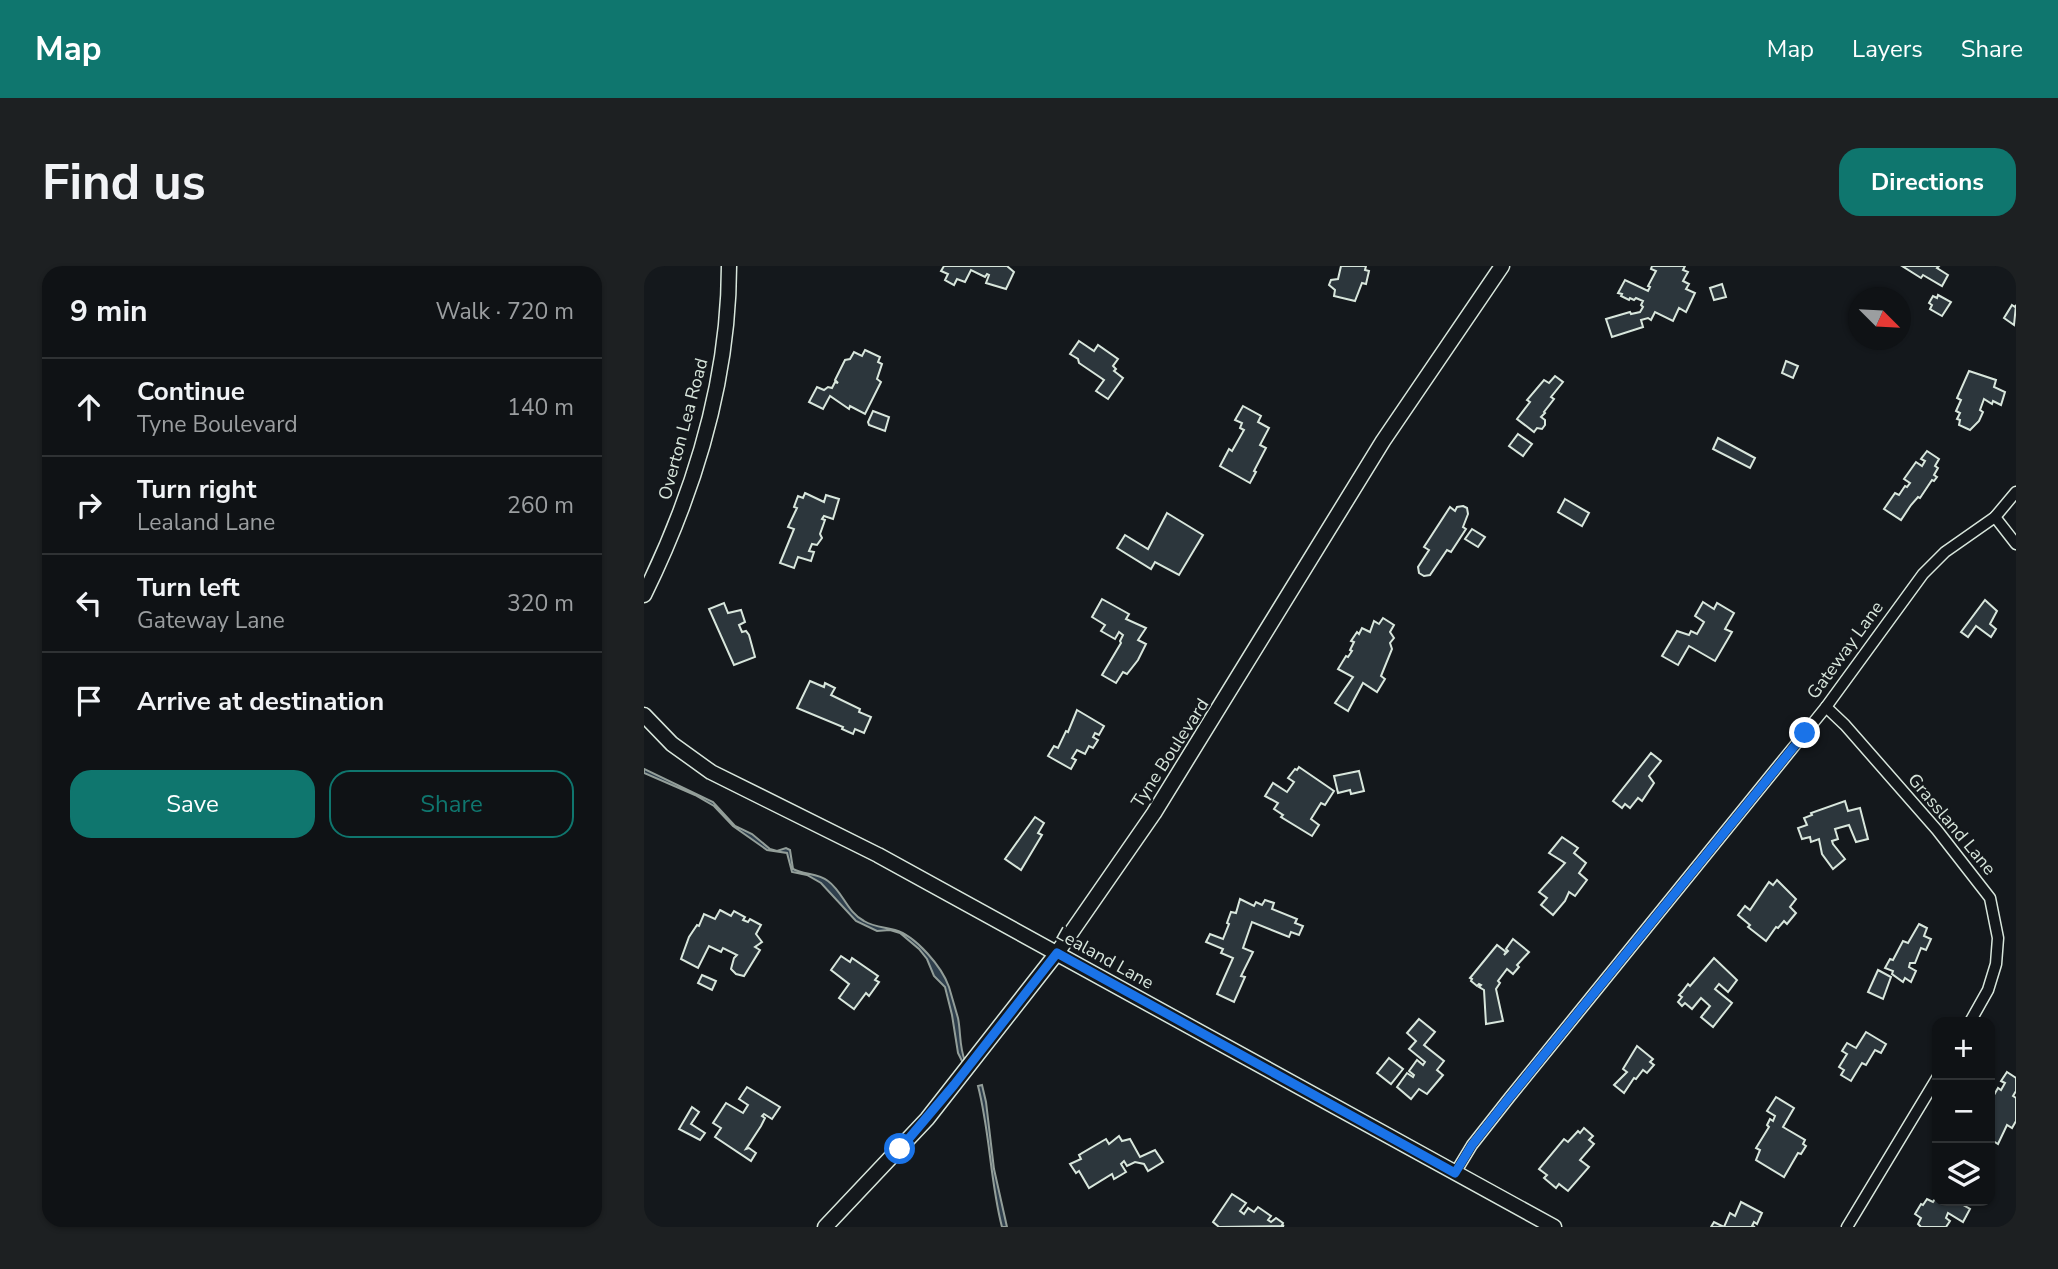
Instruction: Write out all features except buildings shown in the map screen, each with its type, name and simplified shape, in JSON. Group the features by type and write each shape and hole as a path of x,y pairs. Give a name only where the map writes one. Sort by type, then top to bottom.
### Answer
{"street":[{"name":"Overton Lea Road","path":"644,595 677,520 704,439 724,341 729,266"},
{"name":"Tyne Boulevard","path":"825,1227 926,1119 1057,953 1154,813 1383,441 1502,266"},
{"name":"Gateway Lane","path":"1455,1173 1472,1145 1509,1098 1826,708 1929,567 1953,546 1995,517 2016,492"},
{"path":"1995,517 2016,544"},
{"name":"Grassland Lane","path":"1826,708 1845,725 1937,830 1990,898 1997,929 1996,964 1988,989 1973,1017"},
{"name":"Lealand Lane","path":"644,715 672,744 711,772 838,833 1555,1227"},
{"path":"1847,1227 1936,1080"}],"water":[{"path":"644,769 713,802 735,826 752,834 770,849 790,850 793,869 828,881 858,917 872,925 903,933 919,945 946,979 958,1018 965,1061 963,1063 958,1053 945,987 934,976 927,959 919,949 900,933 890,930 877,931 856,921 821,883 807,875 792,872 787,853 767,850 733,826 714,806 644,773"},
{"path":"982,1085 994,1169 1007,1227 1002,1227 995,1192 978,1086"}],"route":[{"path":"900,1149 954,1085 1057,953 1455,1173 1472,1145 1509,1098 1805,733"}]}
